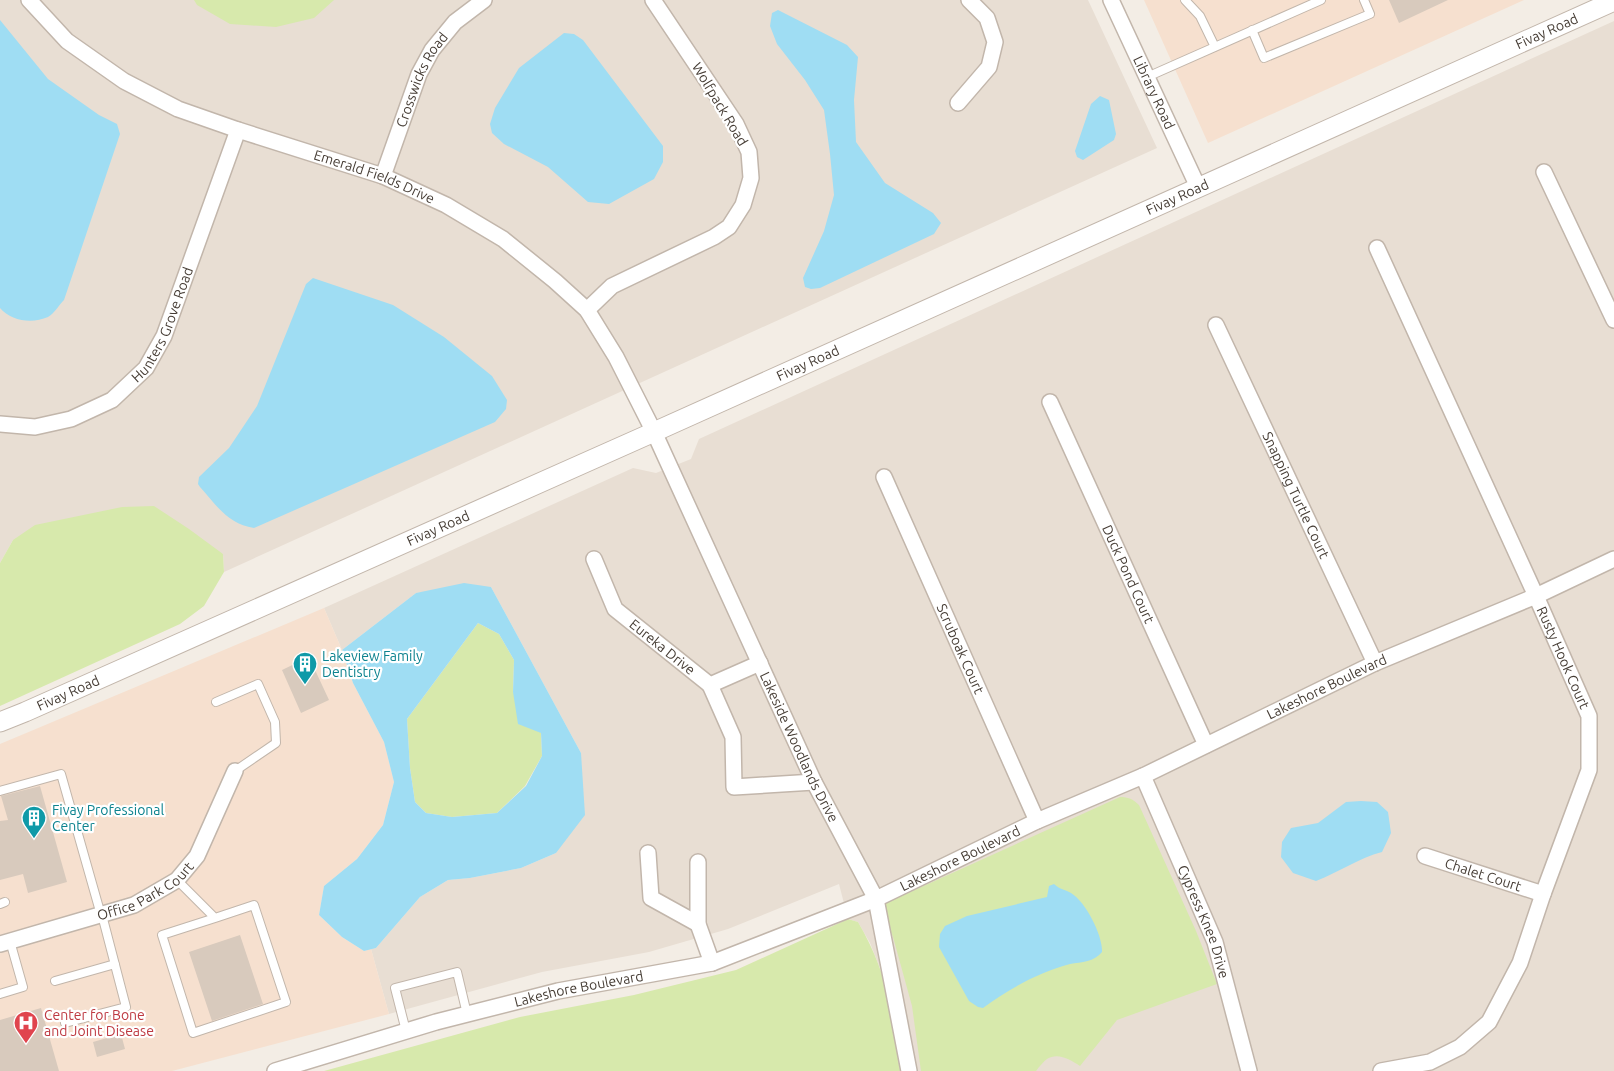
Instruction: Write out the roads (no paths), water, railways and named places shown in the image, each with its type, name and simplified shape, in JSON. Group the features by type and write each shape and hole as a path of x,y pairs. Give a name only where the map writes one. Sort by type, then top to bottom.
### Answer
{"street":[{"name":"Emerald Fields Drive","path":"29,0 67,41 124,81 178,109 383,176 446,205 503,239 555,280 586,310 616,357 654,432"},
{"name":"Crosswicks Road","path":"383,176 419,74 432,50 454,22 484,0"},
{"name":"Wolfpack Road","path":"586,310 612,286 714,237 729,227 743,205 751,178 749,152 736,124 653,0"},
{"path":"958,103 989,67 996,42 987,18 969,0"},
{"name":"Library Road","path":"1111,0 1198,187"},
{"name":"Fivay Road","path":"0,722 654,432 1614,1"},
{"name":"Hunters Grove Road","path":"0,424 35,427 70,419 112,400 146,368 164,336 238,130"},
{"path":"1544,172 1614,320"},
{"name":"Rusty Hook Court","path":"1377,248 1589,716 1589,770 1543,894 1520,963 1489,1022 1460,1047 1430,1062 1381,1071"},
{"name":"Snapping Turtle Court","path":"1216,325 1375,663"},
{"name":"Duck Pond Court","path":"1050,402 1206,745"},
{"name":"Lakeside Woodlands Drive","path":"654,432 814,782 876,899 909,1071"},
{"name":"Scruboak Court","path":"884,477 1036,821"},
{"name":"Eureka Drive","path":"594,559 616,609 710,684"},
{"name":"Lakeshore Boulevard","path":"275,1071 406,1031 558,991 712,963 876,899 1036,821 1142,776 1375,663 1536,596 1614,559"},
{"path":"760,663 710,684 734,737 734,786 814,782"},
{"name":"Office Park Court","path":"5,943 134,905 177,880 197,856 235,771"},
{"name":"Cypress Knee Drive","path":"1142,776 1215,942 1248,1071"},
{"path":"648,853 651,898 698,924"},
{"name":"Chalet Court","path":"1425,856 1543,894"},
{"path":"698,862 698,924 712,963"}],"lane":[{"path":"1185,0 1200,16 1215,47"},
{"path":"1147,77 1321,0"},
{"path":"1252,30 1264,58 1370,14 1364,0"},
{"path":"216,702 258,684 275,722 276,743 235,771"},
{"path":"0,791 61,774 102,915 126,1007 65,1023"},
{"path":"177,880 215,918"},
{"path":"254,905 286,1002 193,1033 162,936 215,918 254,905"},
{"path":"0,994 23,987 5,943"},
{"path":"55,981 115,964"},
{"path":"406,1031 395,988 457,972 467,1014"}],"water":[{"path":"778,10 847,45 858,57 854,100 856,142 885,183 933,213 941,223 934,234 820,288 811,289 805,287 803,278 824,231 834,195 824,110 805,80 777,44 770,26 772,13"},
{"path":"0,20 48,79 99,115 117,124 120,134 64,300 50,316 29,321 10,316 0,308"},
{"path":"564,33 574,34 583,40 663,146 663,162 654,179 609,204 588,202 548,167 504,144 492,133 490,124 495,108 519,68"},
{"path":"1100,96 1109,100 1116,134 1114,140 1083,160 1077,157 1075,151 1091,104"},
{"path":"313,278 393,305 444,337 492,376 507,400 506,409 495,422 254,528 245,526 237,523 218,507 198,484 199,477 229,448 257,406 306,284"},
{"path":"464,583 491,587 581,753 585,815 556,853 521,868 470,878 448,880 420,897 376,948 364,951 342,937 319,915 324,886 357,859 383,825 394,782 384,742 353,683 342,650 416,593","holes":["478,623 499,634 514,660 513,692 518,724 541,733 542,756 526,786 497,813 452,817 426,813 415,802 410,768 407,719"]},
{"path":"1346,802 1377,802 1388,812 1391,833 1382,852 1316,881 1293,873 1281,857 1282,842 1291,828 1318,823"},
{"path":"1054,884 1077,897 1088,911 1100,937 1102,952 1092,960 1058,967 1036,976 1003,994 983,1008 969,1001 939,947 940,934 945,926 967,916 1047,897 1049,886"}],"place":[{"name":"Lakeview Family Dentistry","path":"305,685"},
{"name":"Fivay Professional Center","path":"34,839"},
{"name":"Center for Bone and Joint Disease","path":"26,1044"}]}
